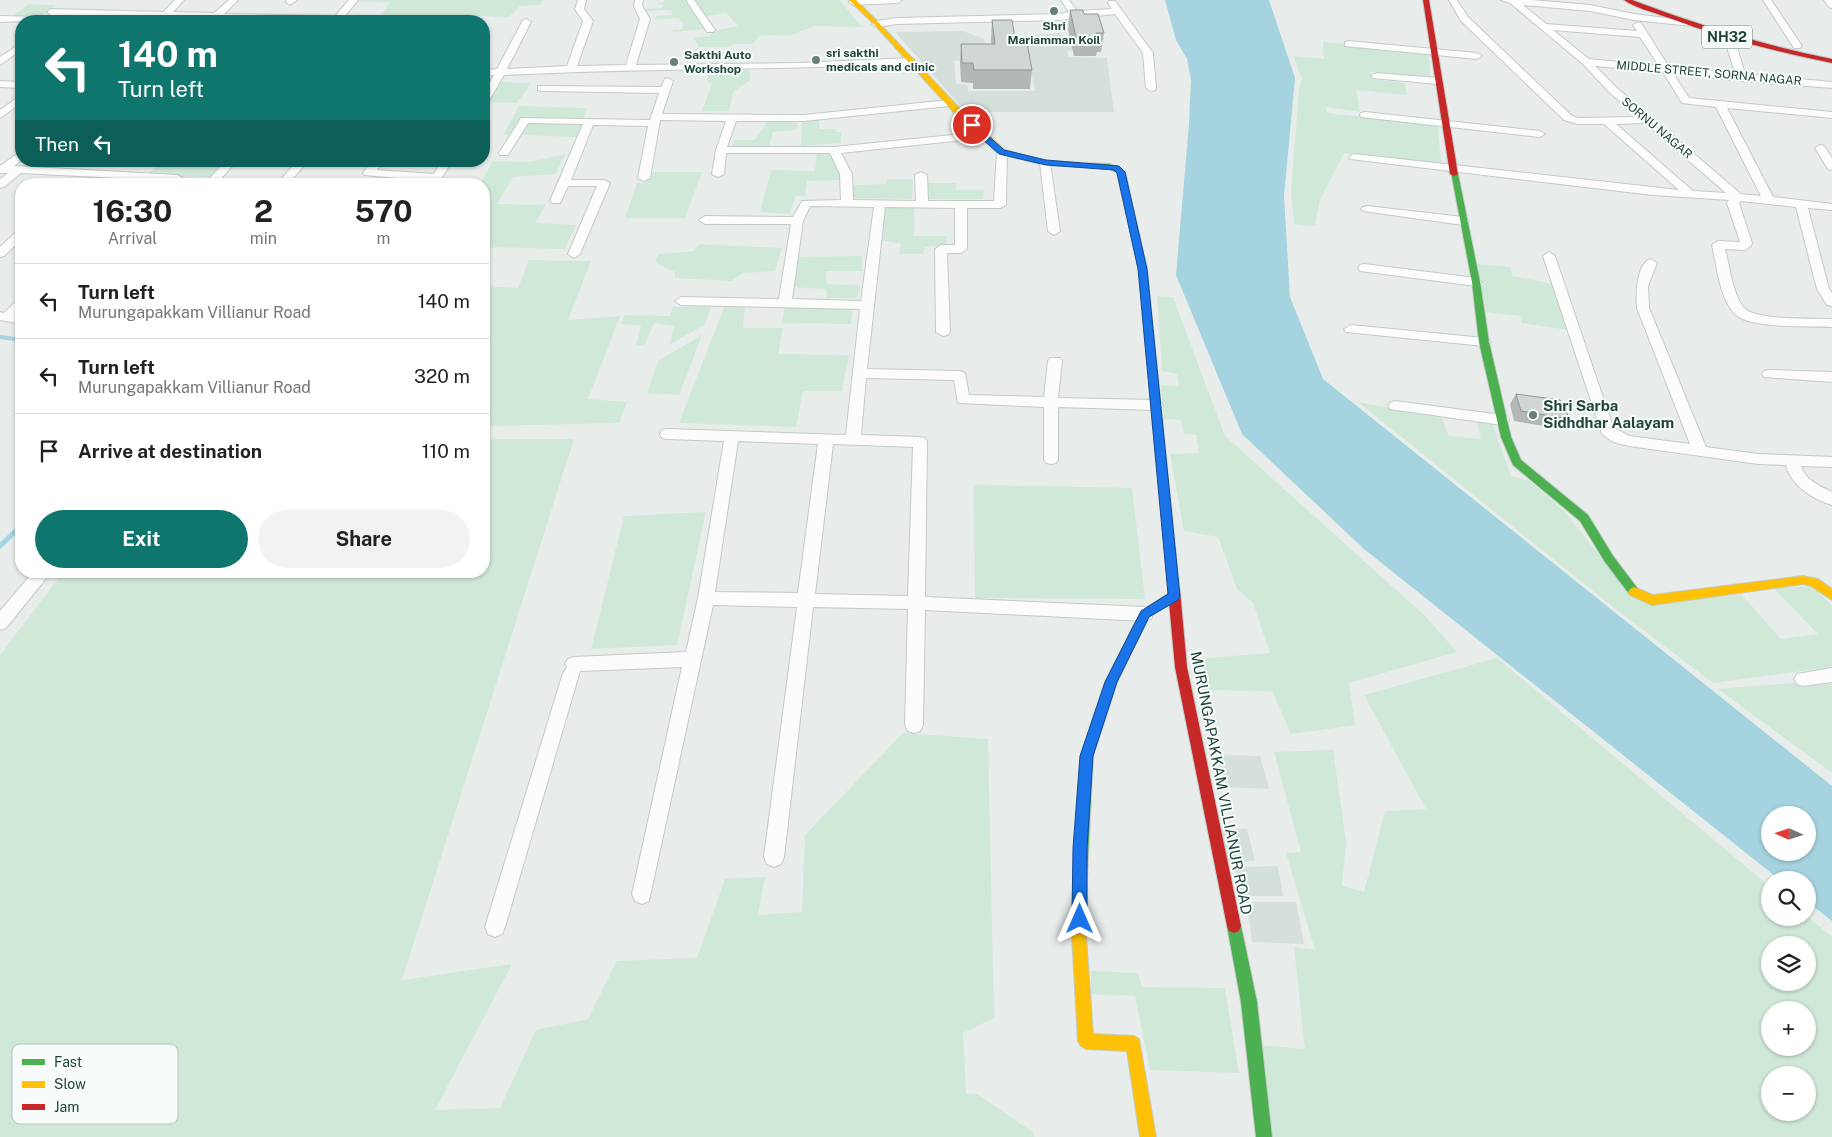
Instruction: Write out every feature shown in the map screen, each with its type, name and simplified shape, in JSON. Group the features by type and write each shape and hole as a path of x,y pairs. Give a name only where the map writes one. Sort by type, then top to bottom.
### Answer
{"main road":[{"path":"1426,0 1438,81 1448,124 1453,169 1476,282 1484,342 1502,420 1517,462 1584,518 1609,559 1636,594 1642,598 1652,600 1803,580 1814,582 1832,595"},
{"name":"NH32","path":"1627,0 1729,37 1832,61"},
{"name":"NH32","path":"1642,0 1696,20 1796,46 1832,53"},
{"name":"MURUNGAPAKKAM VILLIANUR ROAD","path":"853,1 877,24 949,103 1002,152 1046,163 1110,166 1121,172 1143,269 1181,667 1249,1002 1264,1137"},
{"path":"1148,1137 1134,1044 1086,1041 1079,936 1080,848 1087,756 1111,682 1145,614 1174,596"}],"street":[{"path":"47,15 64,0"},
{"path":"170,15 180,0"},
{"path":"177,15 217,15 234,0"},
{"path":"341,15 354,0"},
{"path":"571,69 588,21 579,8 582,0"},
{"path":"630,69 646,19 638,6 639,0"},
{"path":"690,0 710,30"},
{"path":"853,1 898,0"},
{"path":"1065,0 1075,14"},
{"path":"1110,0 1148,52 1152,88"},
{"path":"1454,0 1464,18 1564,116 1575,121 1648,120"},
{"path":"1509,0 1590,8 1634,17 1689,24"},
{"name":"SORNU NAGAR","path":"1509,0 1586,62 1612,90 1738,197"},
{"path":"1767,0 1796,46"},
{"path":"1828,0 1832,5"},
{"path":"877,24 897,21 1060,17 1118,11"},
{"path":"51,12 134,15"},
{"path":"1634,17 1663,68 1686,101 1832,115"},
{"path":"0,19 15,19"},
{"path":"490,90 526,22"},
{"path":"1541,26 1643,34"},
{"path":"1729,37 1741,78"},
{"path":"1348,44 1477,56"},
{"path":"0,62 15,51"},
{"path":"490,73 571,69 799,66 909,61"},
{"name":"MIDDLE STREET, SORNA NAGAR","path":"1586,62 1663,68 1741,78 1832,84"},
{"path":"644,178 655,120 671,69"},
{"path":"1376,76 1438,81"},
{"path":"0,84 15,85"},
{"path":"542,88 665,90"},
{"path":"0,115 15,103"},
{"path":"504,153 525,120 589,122 804,118 949,103"},
{"path":"1720,104 1769,200"},
{"path":"1365,115 1540,134"},
{"path":"718,174 721,150 732,118"},
{"path":"1606,120 1690,194"},
{"path":"556,201 589,122"},
{"path":"721,150 834,150 982,135"},
{"path":"1820,148 1832,167"},
{"path":"834,150 846,174 847,204"},
{"path":"785,302 797,221 806,203 1000,204 1002,152"},
{"path":"1354,157 1653,192 1738,197 1832,207"},
{"path":"2,170 15,159"},
{"path":"1046,163 1054,231"},
{"path":"72,172 77,167"},
{"path":"215,178 226,167"},
{"path":"287,178 298,167"},
{"path":"364,178 374,167"},
{"path":"436,178 443,167"},
{"path":"2,170 88,173 126,178"},
{"path":"0,185 18,170"},
{"path":"83,178 88,173"},
{"path":"369,173 410,178"},
{"path":"921,175 922,204"},
{"path":"563,183 604,183 574,254"},
{"path":"1738,197 1733,203 1746,243 1745,246 1718,245 1730,294 1740,312 1759,320 1832,323"},
{"path":"853,439 866,305 880,204"},
{"path":"943,332 941,249 961,249 961,204"},
{"path":"1801,204 1822,289 1832,302"},
{"path":"1367,209 1463,221"},
{"path":"705,220 797,221"},
{"path":"0,253 15,239"},
{"path":"1549,256 1607,430 1618,438 1629,441 1758,459 1832,462"},
{"path":"1651,263 1642,286 1643,308 1700,450"},
{"path":"1364,268 1476,282"},
{"path":"681,301 866,305"},
{"path":"3,317 15,308"},
{"path":"1351,329 1484,342"},
{"path":"1051,460 1051,402 1055,361"},
{"path":"859,373 960,376 963,400 1156,405"},
{"path":"1768,374 1832,377"},
{"path":"1395,406 1502,420"},
{"path":"667,434 920,442 914,724"},
{"path":"642,894 706,598 732,436"},
{"path":"774,857 826,438"},
{"path":"1793,460 1794,473 1799,479 1832,499"},
{"path":"0,623 38,578"},
{"path":"706,598 918,604 1145,614"},
{"path":"495,927 573,668 692,659"},
{"path":"1803,679 1832,675"}],"shaded area":[{"path":"963,31 984,39 989,60 954,61 956,84 967,85 968,91 1035,91 1029,61 1018,61 1015,37 1060,33 1063,37 1073,36 1077,49 1067,51 1069,57 1107,58 1114,112 966,112 895,32"},
{"path":"1216,755 1260,756 1269,789 1222,787"},
{"path":"1219,828 1247,829 1255,861 1227,862"},
{"path":"1278,866 1283,896 1240,896 1234,867"},
{"path":"1247,902 1296,902 1304,944 1252,942"}],"green space":[{"path":"544,0 540,5 520,6 509,17 490,15 391,15 382,14 390,2 355,1"},
{"path":"664,0 687,0 707,29 672,32 674,30 681,30 683,27 683,23 678,18 655,19 656,16 673,15 671,10 644,11 643,9 662,8 664,5 657,4 664,2"},
{"path":"691,0 840,0 861,27 814,26 789,36 760,35 753,44 734,44 729,47 699,47 694,38 709,36 714,31 738,26 726,13 703,17"},
{"path":"29,4 55,5 42,15 12,16"},
{"path":"1323,42 1345,44 1347,47 1429,53 1430,77 1370,72 1371,79 1405,83 1407,95 1356,90 1360,112 1326,107 1327,113 1437,125 1442,165 1344,153 1320,200 1315,226 1294,224 1291,192 1299,89 1302,79 1293,56 1324,59"},
{"path":"750,70 750,80 733,92 729,111 702,111 712,83 707,82 709,71"},
{"path":"499,82 531,83 517,103 490,102 490,97"},
{"path":"519,106 587,108 583,119 524,117 512,134 503,135"},
{"path":"818,119 820,129 836,129 837,132 841,132 841,143 801,146 802,121"},
{"path":"766,120 798,123 796,130 773,132 769,146 733,146 734,140 755,140 765,125"},
{"path":"528,123 583,124 576,137 521,135"},
{"path":"817,152 831,152 839,171 840,180 807,181 805,196 796,196 789,214 760,212 771,170 815,171"},
{"path":"566,154 555,174 513,177 497,204 546,205 535,223 576,225 565,249 490,247 490,178 483,178 493,161 530,162"},
{"path":"155,167 223,167 211,177 147,176"},
{"path":"653,172 702,172 685,218 625,218 637,183 646,183"},
{"path":"89,175 126,178 86,178"},
{"path":"887,179 913,179 912,199 853,198 854,185 885,184"},
{"path":"927,183 956,183 956,190 984,190 983,199 927,199"},
{"path":"883,207 914,207 914,236 947,236 946,245 925,247 923,254 899,254 901,244 881,240"},
{"path":"699,244 782,248 775,271 743,273 731,281 675,278 675,272 655,262 659,254 694,251"},
{"path":"862,256 862,271 826,271 827,284 860,285 857,298 827,298 826,289 790,287 796,257"},
{"path":"529,260 591,261 568,320 620,316 588,399 627,402 619,423 490,426 490,286 518,288"},
{"path":"1478,264 1511,267 1512,276 1553,284 1568,330 1522,323 1520,316 1486,312"},
{"path":"1157,296 1173,297 1225,436 1425,616 1457,652 1349,683 1355,725 1291,734 1272,691 1201,690 1196,659 1270,653 1253,603 1237,589 1218,537 1184,531 1170,454 1199,453 1196,435 1184,434 1181,420 1164,419 1161,385 1179,386 1177,374 1162,371"},
{"path":"725,305 745,306 743,328 783,328 778,354 849,355 842,391 803,391 796,427 679,423"},
{"path":"712,306 704,325 670,344 674,326 654,323 644,346 636,345 641,326 621,324 625,315 670,316 673,307"},
{"path":"785,306 853,307 851,324 782,323"},
{"path":"702,335 679,395 647,393 658,361"},
{"path":"1358,402 1442,418 1449,436 1481,439 1477,421 1492,423 1511,476 1530,481 1564,511 1634,599 1742,595 1781,639 1818,634 1773,588 1814,586 1832,606 1832,667 1713,683 1613,607"},
{"path":"490,439 574,439 402,980 512,964 435,1110 500,1108 536,1030 588,1019 617,961 697,958 725,879 765,877 758,915 802,912 805,835 903,733 988,739 994,1018 963,1033 966,1094 977,1094 1034,1133 1034,1137 0,1137 0,655 59,578 490,578"},
{"path":"974,485 1132,488 1145,599 975,598"},
{"path":"706,512 677,645 591,649 624,516"},
{"path":"1497,658 1761,879 1761,926 1816,926 1816,924 1832,937 1832,1137 1269,1137 1259,1045 1305,1049 1294,947 1315,950 1286,853 1301,852 1274,752 1333,750 1346,842 1342,886 1364,892 1385,811 1426,809 1364,695"},
{"path":"1832,680 1832,773 1718,689"},
{"path":"1091,971 1138,973 1142,987 1225,988 1239,1073 1150,1070 1135,996 1091,994"}],"water":[{"path":"1165,0 1269,0 1295,78 1284,196 1290,297 1323,379 1832,786 1832,921 1816,908 1816,871 1769,871 1364,549 1242,434 1176,275 1189,124 1191,80 1187,59 1176,40"}],"building":[{"path":"1070,10 1083,10 1084,14 1098,14 1104,33 1096,33 1099,37 1076,37"},
{"path":"992,20 1012,20 1016,44 1027,43 1032,70 974,70 973,63 962,63 961,44 995,44"},
{"path":"1516,394 1560,400 1570,419 1521,411"}],"waterway":[{"path":"0,337 15,339"},
{"path":"0,546 15,532"}],"traffic: fast":[{"path":"1086,165 1110,166 1121,172 1143,269 1174,591"},
{"path":"1454,174 1476,282 1484,342 1506,437 1517,462 1584,518 1609,559 1634,592"},
{"path":"1080,877 1087,756 1111,682 1145,614 1174,596"},
{"path":"1234,926 1249,1002 1264,1137"}],"traffic: slow":[{"path":"852,0 877,24 961,115 1002,152 1045,163 1086,165"},
{"path":"1634,592 1652,600 1803,580 1814,582 1832,595"},
{"path":"1080,877 1079,936 1086,1041 1134,1044 1148,1137"}],"traffic: jam":[{"path":"1426,0 1454,174"},
{"path":"1627,0 1728,36 1779,50 1832,61"},
{"path":"1174,591 1181,667 1234,926"}],"place":[{"name":"Shri Mariamman Koil","path":"1054,11"},
{"name":"sri sakthi medicals and clinic","path":"816,60"},
{"name":"Sakthi Auto Workshop","path":"674,62"},
{"name":"Shri Sarba Sidhdhar Aalayam","path":"1533,415"}],"route":[{"path":"972,125 1002,152 1046,163 1101,165 1116,168 1121,172 1143,269 1174,596 1145,614 1111,682 1087,756 1080,848 1080,919"}]}
